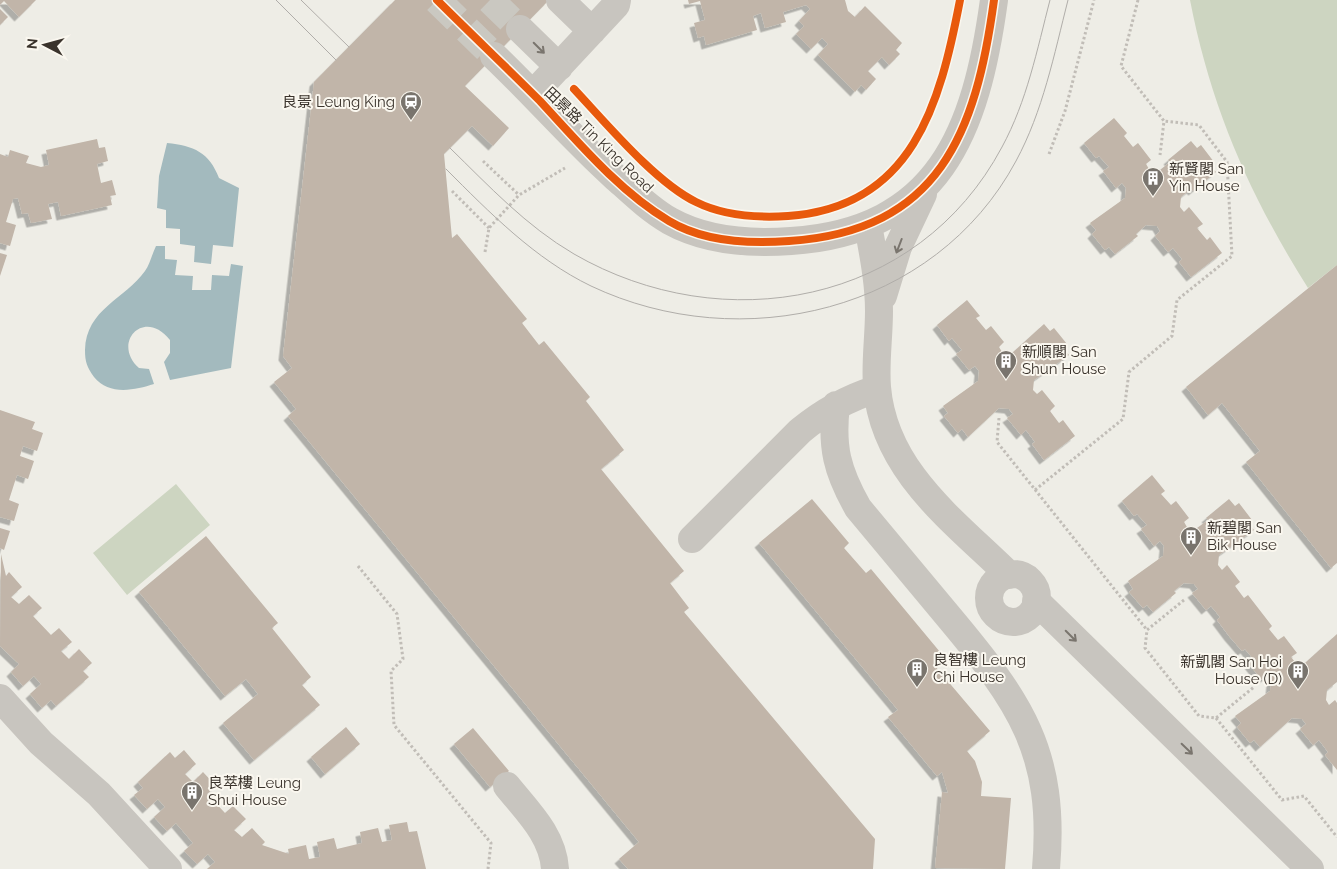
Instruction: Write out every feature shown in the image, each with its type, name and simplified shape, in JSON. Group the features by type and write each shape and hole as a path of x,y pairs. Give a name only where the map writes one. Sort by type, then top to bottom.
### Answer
{"street":[{"path":"560,0 592,31"},
{"name":"田景路 Tin King Road","path":"494,56 590,154 646,205 670,222 698,233 732,241 766,243 834,235 868,225 911,201 927,186 952,152 969,111 983,66 994,0"},
{"path":"533,94 592,31 614,2"},
{"path":"520,29 559,68"},
{"path":"879,311 898,247 927,186"},
{"path":"868,225 877,280 879,311 877,388 882,417 892,445 906,470 923,492 1009,575"},
{"path":"692,539 800,430 836,405 877,388"},
{"path":"836,405 833,431 836,458 844,484 858,508 986,662 1007,690 1024,720 1037,753 1045,788 1049,823 1046,869"},
{"path":"1017,574 1030,581 1034,587 1036,601 1029,616 1015,622 1007,621 994,613 989,597 991,589 1002,577 1009,575 1017,574"},
{"path":"1036,601 1310,869"},
{"path":"0,698 41,744 99,794 168,869"},
{"path":"507,786 538,824 550,844 554,869"}],"path":[{"path":"1049,154 1065,111 1094,0"},
{"path":"1138,0 1121,66 1164,121 1160,156"},
{"path":"1035,490 1123,419 1130,372 1172,336 1177,300 1232,256 1227,162 1199,125 1164,121"},
{"path":"485,252 489,228 520,195 590,154"},
{"path":"483,161 520,195"},
{"path":"452,191 489,228"},
{"path":"999,418 996,442 1147,630"},
{"path":"358,566 397,614 403,660 391,671 394,725 491,843 488,869"},
{"path":"1184,600 1147,630 1145,648 1199,716 1216,718 1282,800 1304,796 1337,838"},
{"path":"1216,718 1254,688"}],"green space":[{"path":"1190,0 1337,0 1337,265 1308,288 1268,219 1235,150 1209,78"},
{"path":"176,484 210,525 127,595 93,553"}],"water":[{"path":"167,143 185,146 199,152 210,162 219,178 239,188 233,247 213,245 211,264 194,262 195,246 180,244 180,229 166,228 166,210 157,208 159,176"},
{"path":"156,246 165,246 165,259 177,260 175,275 193,276 192,290 211,290 212,275 229,276 231,264 243,266 231,368 170,380 164,362 170,353 170,340 160,331 150,327 141,328 134,332 128,348 131,358 139,368 149,369 154,384 122,390 107,387 94,377 87,364 85,350 87,336 99,314 137,281 145,271"}],"building":[{"path":"0,0 36,0 19,17 4,1 0,5"},
{"path":"395,0 549,0 465,86 509,128 493,146 472,126 444,154 452,238 457,234 527,319 522,323 539,345 544,341 590,397 586,401 624,450 601,469 684,571 670,583 689,608 684,612 875,839 873,869 628,869 619,859 639,842 288,416 296,409 274,382 292,368 283,356 314,82"},
{"path":"688,0 845,0 848,11 855,17 865,6 902,43 896,50 900,54 889,65 882,57 868,71 876,79 866,90 861,85 855,92 818,55 828,44 822,38 811,49 796,34 804,26 799,21 810,9 806,5 783,12 786,22 765,28 761,13 753,16 757,30 706,45 704,36 698,38 694,23 705,20 700,1 689,4"},
{"path":"0,9 8,17 0,25"},
{"name":"新賢閣 San Yin House","path":"1114,118 1127,133 1124,136 1133,147 1138,143 1151,160 1146,164 1149,169 1160,170 1170,162 1168,160 1191,141 1197,148 1201,145 1214,162 1210,165 1216,172 1193,191 1191,189 1181,197 1180,207 1184,212 1189,207 1203,224 1197,228 1207,240 1210,237 1222,253 1191,277 1179,262 1182,259 1173,248 1168,252 1155,236 1160,231 1157,226 1146,225 1136,234 1138,236 1115,254 1109,247 1105,250 1092,234 1096,230 1090,223 1125,198 1126,188 1122,183 1116,188 1103,171 1109,167 1099,156 1096,158 1084,143"},
{"path":"97,139 99,148 105,147 108,161 97,164 101,183 112,180 116,195 110,196 112,205 61,216 58,202 48,204 52,219 31,223 28,213 22,214 18,198 13,199 6,222 16,225 10,246 0,243 0,154 8,157 10,150 29,156 26,163 41,167 49,165 46,150"},
{"path":"0,253 7,255 0,276"},
{"path":"1337,265 1337,563 1331,568 1246,462 1260,451 1222,403 1208,415 1186,387"},
{"name":"新順閣 San Shun House","path":"967,300 980,316 976,318 986,330 991,326 1004,342 999,347 1002,352 1012,353 1044,324 1050,331 1054,328 1067,344 1063,348 1069,355 1034,380 1033,390 1037,394 1042,390 1055,406 1050,411 1059,423 1063,420 1075,436 1044,460 1032,444 1035,442 1026,430 1021,435 1007,418 1013,414 1009,409 999,408 968,437 962,429 958,433 944,416 948,413 943,406 978,381 979,371 975,366 969,370 956,354 962,350 952,338 949,341 937,325"},
{"path":"0,410 35,422 32,429 43,433 37,451 23,446 20,456 34,461 28,479 17,475 9,500 19,504 14,521 0,517"},
{"path":"1152,475 1165,491 1161,494 1171,505 1176,501 1189,518 1184,522 1187,527 1197,528 1229,499 1235,506 1239,503 1252,520 1248,523 1254,530 1219,555 1218,565 1222,570 1227,565 1240,582 1235,586 1244,598 1248,595 1272,626 1269,629 1278,640 1284,636 1297,653 1291,657 1295,662 1305,663 1337,634 1337,682 1327,690 1326,700 1329,705 1335,700 1337,703 1337,770 1325,755 1328,752 1319,740 1313,745 1300,729 1306,724 1302,719 1292,718 1260,747 1254,740 1250,743 1237,727 1241,723 1235,716 1270,691 1271,681 1268,676 1262,680 1249,664 1254,660 1245,649 1242,651 1229,636 1217,620 1220,617 1211,606 1206,610 1192,593 1198,589 1194,584 1184,583 1174,591 1176,593 1153,612 1147,605 1143,608 1129,592 1133,589 1128,581 1163,556 1164,546 1160,541 1154,546 1141,529 1147,525 1137,514 1134,516 1122,501"},
{"name":"良智樓 Leung Chi House","path":"812,499 849,543 844,548 866,573 871,569 945,658 935,666 990,731 967,751 975,761 982,782 981,796 1011,798 1005,869 935,868 942,792 948,793 942,772 937,776 888,717 898,710 759,543"},
{"path":"0,528 10,531 4,550 0,548"},
{"path":"206,536 278,623 272,628 311,677 302,685 320,705 254,760 223,723 258,694 246,679 225,696 139,592"},
{"path":"1,554 6,576 9,572 22,587 11,597 19,604 29,595 42,608 33,616 51,635 59,628 72,642 61,651 69,659 79,649 92,663 83,671 89,677 56,706 51,700 42,708 30,694 41,684 34,676 23,686 11,672 19,664 0,646"},
{"path":"346,727 360,744 325,774 311,757"},
{"path":"473,728 509,771 490,787 454,744"},
{"name":"良萃樓 Leung Shui House","path":"184,750 196,764 185,774 193,782 203,772 216,786 207,794 225,813 233,806 246,819 234,830 242,837 252,828 265,842 262,845 289,854 288,849 306,845 309,859 320,857 317,842 334,838 337,849 362,843 360,832 378,828 382,842 392,840 389,825 407,822 409,832 417,831 426,869 207,869 215,862 208,854 197,864 184,851 193,843 176,823 167,831 154,817 165,807 158,799 147,809 134,795 143,788 138,782 170,752 175,758"}],"tunnel":[{"path":"437,0 494,56"},
{"path":"490,0 520,29"}],"tram line":[{"path":"276,0 336,60"},
{"path":"301,0 349,47"},
{"path":"450,148 509,205 556,243 574,254 632,281 692,296 753,300 812,292 869,273 921,242 966,200 1002,147 1011,130 1025,93 1050,0"},
{"path":"446,169 496,218 551,263 591,286 649,307 709,318 770,317 829,307 885,286 937,254 981,213 1016,161 1034,122 1053,62 1068,0"}],"cycle path":[{"path":"437,0 540,101 600,165 634,196 669,221 683,228 712,237 743,242 789,241 840,233 882,218 915,195 941,166 961,132 976,92 994,0"},
{"path":"574,89 632,151 664,181 696,202 729,213 764,217 788,216 830,208 865,193 892,171 913,144 930,112 942,76 960,0"}],"place":[{"name":"良景 Leung King","path":"411,121"},
{"name":"新賢閣 San Yin House","path":"1153,197"},
{"name":"新順閣 San Shun House","path":"1006,380"},
{"name":"新碧閣 San Bik House","path":"1191,556"},
{"name":"良智樓 Leung Chi House","path":"917,688"},
{"name":"新凱閣 San Hoi House (D)","path":"1298,690"},
{"name":"良萃樓 Leung Shui House","path":"192,811"}]}
